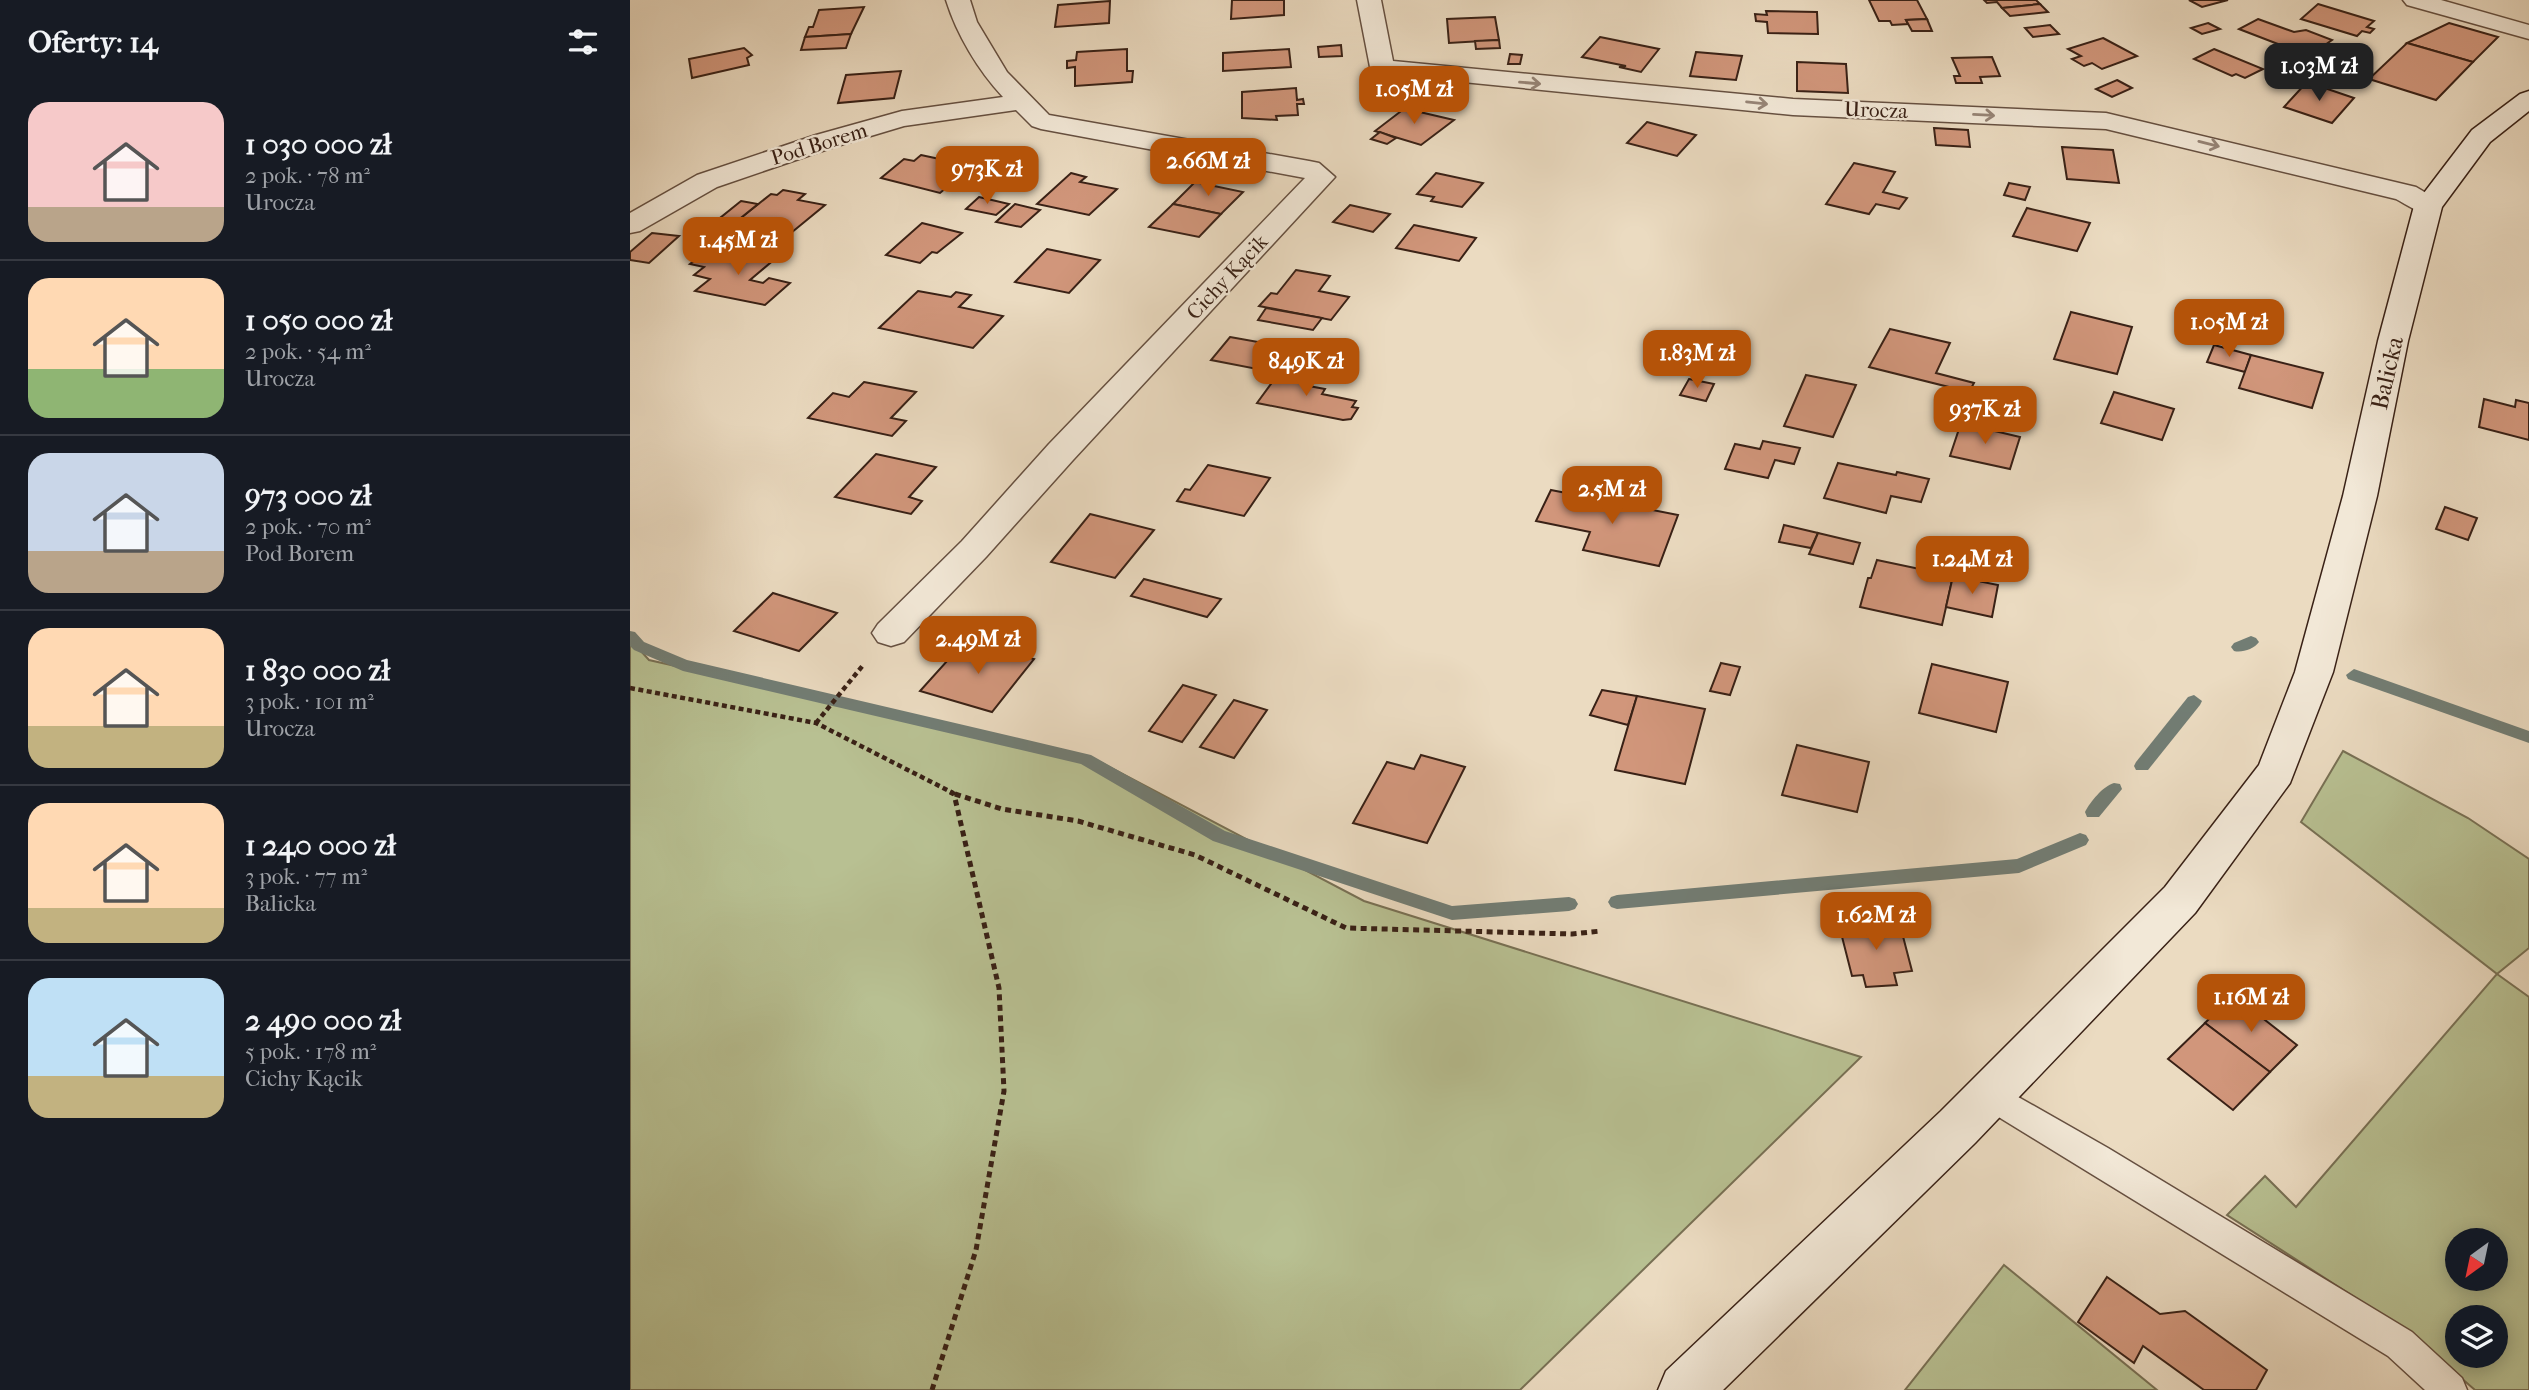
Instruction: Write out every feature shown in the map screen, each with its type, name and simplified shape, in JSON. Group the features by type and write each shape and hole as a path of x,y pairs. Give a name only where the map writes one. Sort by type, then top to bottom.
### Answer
{"street":[{"name":"Cichy Kącik","path":"891,633 974,550 1055,458 1321,177 1309,169 1041,121 993,69 965,22 958,0"},
{"name":"Urocza","path":"1369,0 1382,67 1793,107 2106,121 2406,193 2428,206"},
{"path":"2415,0 2529,32"},
{"name":"Balicka","path":"1685,1390 1990,1095 2180,900 2276,772 2310,684 2360,495 2393,341 2428,206 2481,136 2529,99"},
{"name":"Pod Borem","path":"630,225 707,181 824,141 902,119 1021,102"}],"lane":[{"path":"1990,1095 2400,1343 2450,1390"}],"path":[{"path":"817,721 847,683"},
{"path":"630,688 817,721 954,794 1002,809 1078,821 1195,855 1346,928 1497,933 1601,931"},
{"path":"932,1390 976,1250 1004,1091 999,988 954,794"}],"green space":[{"path":"630,639 649,660 1100,762 1364,901 1861,1057 1520,1390 630,1390"},
{"path":"2343,751 2468,818 2529,859 2529,948 2497,974 2301,822"},
{"path":"2497,974 2529,997 2529,1390 2475,1390 2450,1368 2508,1368 2508,1305 2445,1305 2445,1364 2407,1331 2227,1215 2265,1176 2296,1207"},
{"path":"2004,1265 2157,1390 1905,1390"}],"building":[{"path":"1232,0 1284,0 1284,15 1231,19"},
{"path":"1869,0 1917,0 1927,19 1906,20 1908,24 1892,25 1890,21 1879,21"},
{"path":"1984,0 2036,0 2040,4 2002,8 1997,2 1987,3"},
{"path":"2189,0 2228,0 2202,7"},
{"path":"1110,1 1109,23 1055,27 1058,5"},
{"path":"2040,4 2048,12 2010,16 2002,8"},
{"path":"2318,4 2374,21 2367,27 2374,29 2370,33 2362,31 2357,36 2301,19"},
{"path":"864,7 851,34 805,37 809,27 813,27 819,10"},
{"path":"1766,11 1817,12 1818,34 1768,33 1767,22 1756,21 1755,14 1767,15"},
{"path":"1495,17 1499,40 1449,43 1447,19"},
{"path":"1927,19 1932,31 1912,31 1906,20"},
{"path":"2258,19 2294,32 2306,30 2332,40 2325,45 2340,50 2322,61 2239,29"},
{"path":"2208,23 2220,29 2202,34 2191,28"},
{"path":"2449,23 2498,37 2473,62 2407,43"},
{"path":"2050,25 2059,34 2033,37 2025,28"},
{"path":"851,34 846,48 801,50 805,37"},
{"path":"1600,37 1659,49 1641,72 1619,67 1626,66 1582,57"},
{"path":"2103,38 2137,56 2102,69 2092,63 2084,66 2072,59 2081,56 2068,49"},
{"path":"1499,40 1500,48 1476,49 1475,41"},
{"path":"2407,43 2473,62 2436,100 2369,79"},
{"path":"1341,45 1342,56 1319,57 1318,47"},
{"path":"744,48 752,55 747,58 749,65 692,78 689,59"},
{"path":"1127,49 1127,71 1133,71 1132,82 1075,86 1075,67 1067,68 1067,61 1076,60 1077,52"},
{"path":"1289,49 1291,67 1223,71 1223,53"},
{"path":"2214,49 2263,69 2245,78 2236,74 2232,76 2194,59"},
{"path":"1696,52 1742,56 1736,80 1690,76"},
{"path":"1510,54 1522,55 1520,64 1508,64"},
{"path":"1992,57 2000,76 1980,77 1982,83 1956,83 1954,76 1960,76 1952,58"},
{"path":"1797,62 1846,64 1848,93 1797,91"},
{"path":"901,71 894,98 838,103 846,75"},
{"path":"2117,80 2132,88 2112,97 2096,89"},
{"path":"2307,82 2354,98 2332,123 2284,107"},
{"path":"1296,88 1297,100 1303,99 1304,104 1297,104 1298,115 1276,116 1277,120 1242,118 1242,92"},
{"path":"1409,105 1407,109 1454,120 1421,145 1375,131"},
{"path":"1647,122 1696,135 1677,156 1627,143"},
{"path":"1934,128 1968,130 1970,147 1936,145"},
{"path":"1380,132 1396,138 1387,144 1371,139"},
{"path":"2062,147 2113,150 2119,183 2067,179"},
{"path":"921,155 972,166 940,193 881,178 904,159 914,161"},
{"path":"1854,163 1895,172 1883,192 1907,198 1899,209 1876,204 1869,214 1826,204"},
{"path":"1071,173 1086,177 1080,182 1117,189 1089,215 1037,204"},
{"path":"1436,173 1483,183 1462,207 1431,201 1434,197 1417,194"},
{"path":"1195,182 1243,192 1221,214 1173,204"},
{"path":"2009,183 2030,187 2025,200 2004,195"},
{"path":"783,190 805,194 798,200 825,205 791,233 737,221 771,194 777,195"},
{"path":"979,197 1009,204 996,215 966,209"},
{"path":"741,201 758,204 737,221 720,218"},
{"path":"1015,204 1040,210 1021,227 996,222"},
{"path":"1173,204 1221,214 1199,237 1149,227"},
{"path":"1350,205 1390,214 1373,232 1333,222"},
{"path":"2027,208 2090,223 2077,251 2013,236"},
{"path":"922,223 962,233 920,263 886,255"},
{"path":"1414,225 1476,238 1459,261 1396,248"},
{"path":"652,233 679,236 649,263 630,260 630,252"},
{"path":"1047,249 1100,260 1069,293 1015,282"},
{"path":"707,251 736,257 743,251 776,258 750,280 763,283 769,278 790,283 765,305 695,291 710,279 694,275 704,267 690,264"},
{"path":"1296,270 1330,276 1319,291 1349,297 1331,320 1259,306 1271,293 1277,294"},
{"path":"918,291 951,297 956,292 971,295 959,307 1003,316 973,348 879,328"},
{"path":"1266,308 1322,318 1313,330 1258,320"},
{"path":"2071,312 2132,327 2117,374 2054,359"},
{"path":"1890,329 1950,343 1936,373 1974,383 1969,392 1869,367"},
{"path":"1230,337 1275,345 1257,369 1211,360"},
{"path":"2214,345 2251,355 2245,372 2207,362"},
{"path":"2251,355 2323,373 2312,408 2239,388"},
{"path":"1279,373 1314,380 1309,386 1325,389 1322,394 1356,401 1352,407 1358,408 1351,419 1343,420 1257,403"},
{"path":"1806,375 1856,385 1833,437 1784,426"},
{"path":"1689,379 1714,384 1706,401 1680,395"},
{"path":"864,382 916,392 891,418 906,421 892,436 808,418 833,393 849,397"},
{"path":"2114,392 2174,409 2162,440 2101,423"},
{"path":"2484,399 2515,407 2516,400 2529,403 2529,440 2479,427"},
{"path":"1961,423 2020,437 2010,469 1950,456"},
{"path":"1763,441 1800,448 1794,464 1775,460 1768,478 1725,469 1735,444 1760,449"},
{"path":"876,454 936,467 909,497 922,501 911,514 835,497"},
{"path":"1838,463 1929,479 1921,502 1891,496 1886,513 1824,498"},
{"path":"1208,465 1270,478 1244,516 1177,501 1185,489 1190,490"},
{"path":"1551,490 1678,515 1659,566 1583,550 1590,532 1536,521"},
{"path":"2445,507 2477,518 2468,540 2436,529"},
{"path":"1090,514 1154,530 1115,578 1051,562"},
{"path":"1784,525 1818,533 1811,548 1779,542"},
{"path":"1818,533 1860,543 1853,564 1809,554"},
{"path":"1877,560 1953,576 1942,625 1860,607 1868,578 1871,578"},
{"path":"1953,576 1998,585 1992,617 1946,607"},
{"path":"1144,579 1221,599 1207,617 1131,596"},
{"path":"773,593 837,613 799,651 734,631"},
{"path":"965,641 1034,659 992,712 920,691"},
{"path":"1721,663 1740,667 1730,695 1710,691"},
{"path":"1932,664 2008,682 1996,732 1919,713"},
{"path":"1183,685 1216,695 1182,742 1149,731"},
{"path":"1602,690 1637,696 1628,725 1590,715"},
{"path":"1637,696 1705,709 1685,784 1615,770"},
{"path":"1234,700 1267,710 1234,758 1200,747"},
{"path":"1797,745 1869,762 1857,812 1782,795"},
{"path":"1421,755 1465,767 1427,843 1353,823 1387,762 1414,769"},
{"path":"1899,921 1912,971 1894,973 1897,985 1866,987 1863,975 1852,976 1839,925"},
{"path":"2233,995 2297,1045 2270,1072 2205,1023"},
{"path":"2205,1023 2270,1072 2233,1110 2168,1059"},
{"path":"2107,1277 2160,1314 2185,1311 2267,1370 2256,1390 2204,1390 2143,1346 2134,1363 2078,1322"}],"waterway":[{"path":"630,636 639,646 683,665 1085,759 1219,836 1452,913 1569,904"},
{"path":"2239,647 2251,642"},
{"path":"2354,675 2529,737"},
{"path":"2142,766 2194,701"},
{"path":"2093,812 2114,789"},
{"path":"1617,902 2019,866 2080,840"}]}
